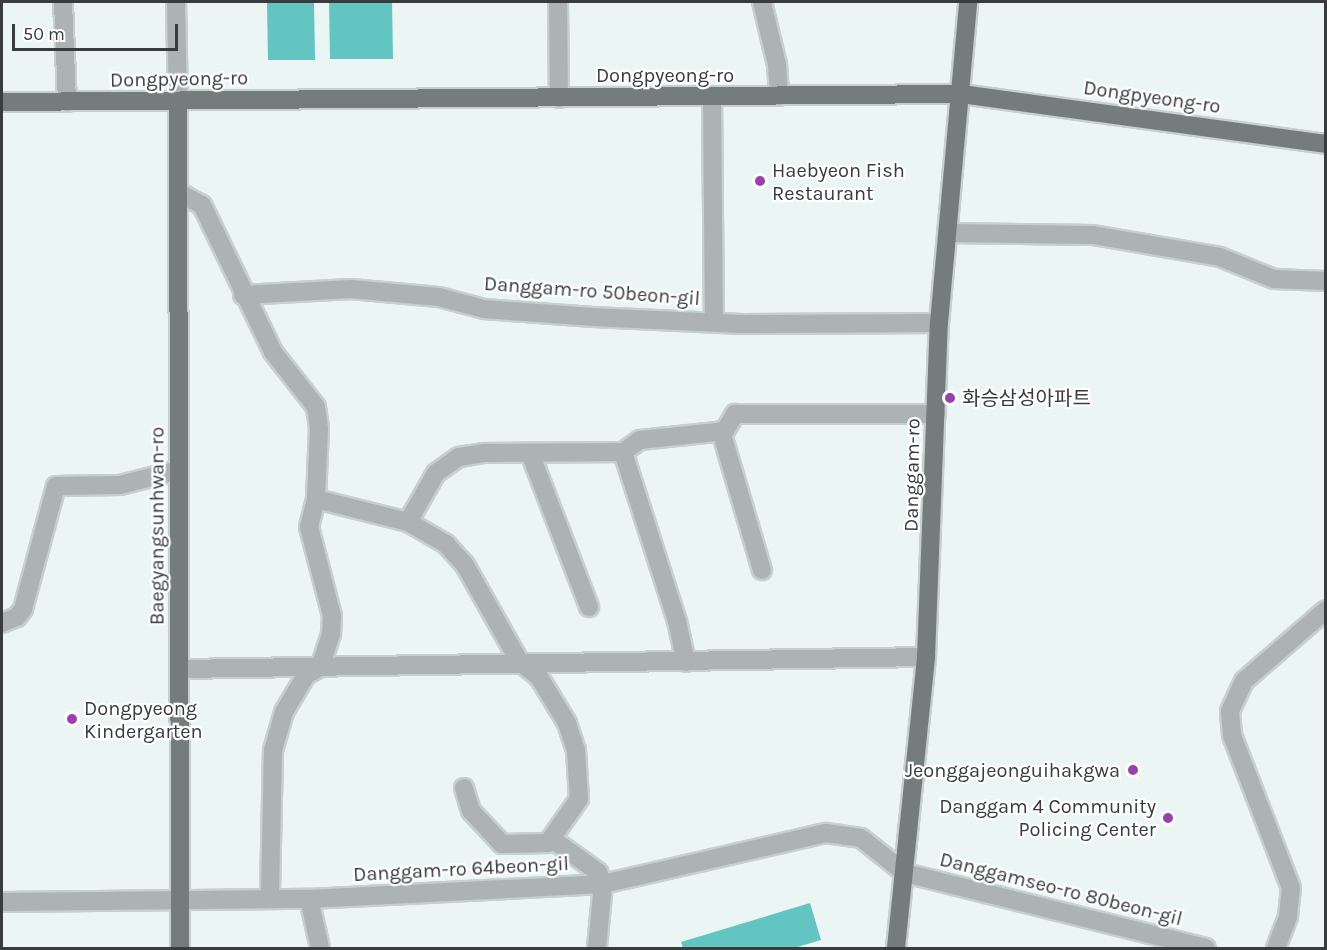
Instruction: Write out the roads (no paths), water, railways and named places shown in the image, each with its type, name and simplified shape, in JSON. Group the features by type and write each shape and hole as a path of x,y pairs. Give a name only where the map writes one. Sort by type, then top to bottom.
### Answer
{"main road":[{"name":"Danggam-ro","path":"896,948 927,657 939,323 968,2"},
{"name":"Dongpyeong-ro","path":"2,102 178,103 961,94 1326,144"},
{"name":"Baegyangsunhwan-ro","path":"178,103 180,948"}],"street":[{"path":"63,2 67,102"},
{"path":"176,2 178,103"},
{"path":"558,2 559,98"},
{"path":"762,2 777,65 779,96"},
{"path":"712,98 714,322"},
{"path":"180,193 202,206 243,295 273,352 316,407 320,429 316,499 309,527 332,616 329,644 320,667 306,675 284,712 273,750 270,899"},
{"path":"947,233 1093,235 1220,257 1274,279 1326,281"},
{"name":"Danggam-ro 50beon-gil","path":"243,295 351,289 439,297 484,309 714,322 939,323"},
{"path":"408,522 436,473 459,457 530,453 623,452 640,440 721,431 735,414 936,414"},
{"path":"721,431 762,570"},
{"path":"623,452 677,621 686,662"},
{"path":"530,453 589,607"},
{"path":"2,623 17,617 23,609 56,486 120,485 179,470"},
{"path":"316,499 408,522 446,544 460,557 519,661 539,677 567,723 576,750 578,803 548,843 502,844 471,811 464,788"},
{"path":"1276,948 1288,916 1291,888 1232,735 1230,711 1244,681 1326,610"},
{"path":"180,669 519,661 686,662 927,657"},
{"name":"Danggam-ro 64beon-gil","path":"2,902 309,899 603,884 826,833 861,838 905,873"},
{"path":"552,839 598,872 603,884 597,948"},
{"name":"Danggamseo-ro 80beon-gil","path":"905,873 1199,947"},
{"path":"309,899 320,948"}],"place":[{"name":"Haebyeon Fish Restaurant","path":"760,181"},
{"name":"화승삼성아파트","path":"950,398"},
{"name":"Dongpyeong Kindergarten","path":"72,719"},
{"name":"Jeonggajeonguihakgwa","path":"1133,770"},
{"name":"Danggam 4 Community Policing Center","path":"1168,818"}]}
